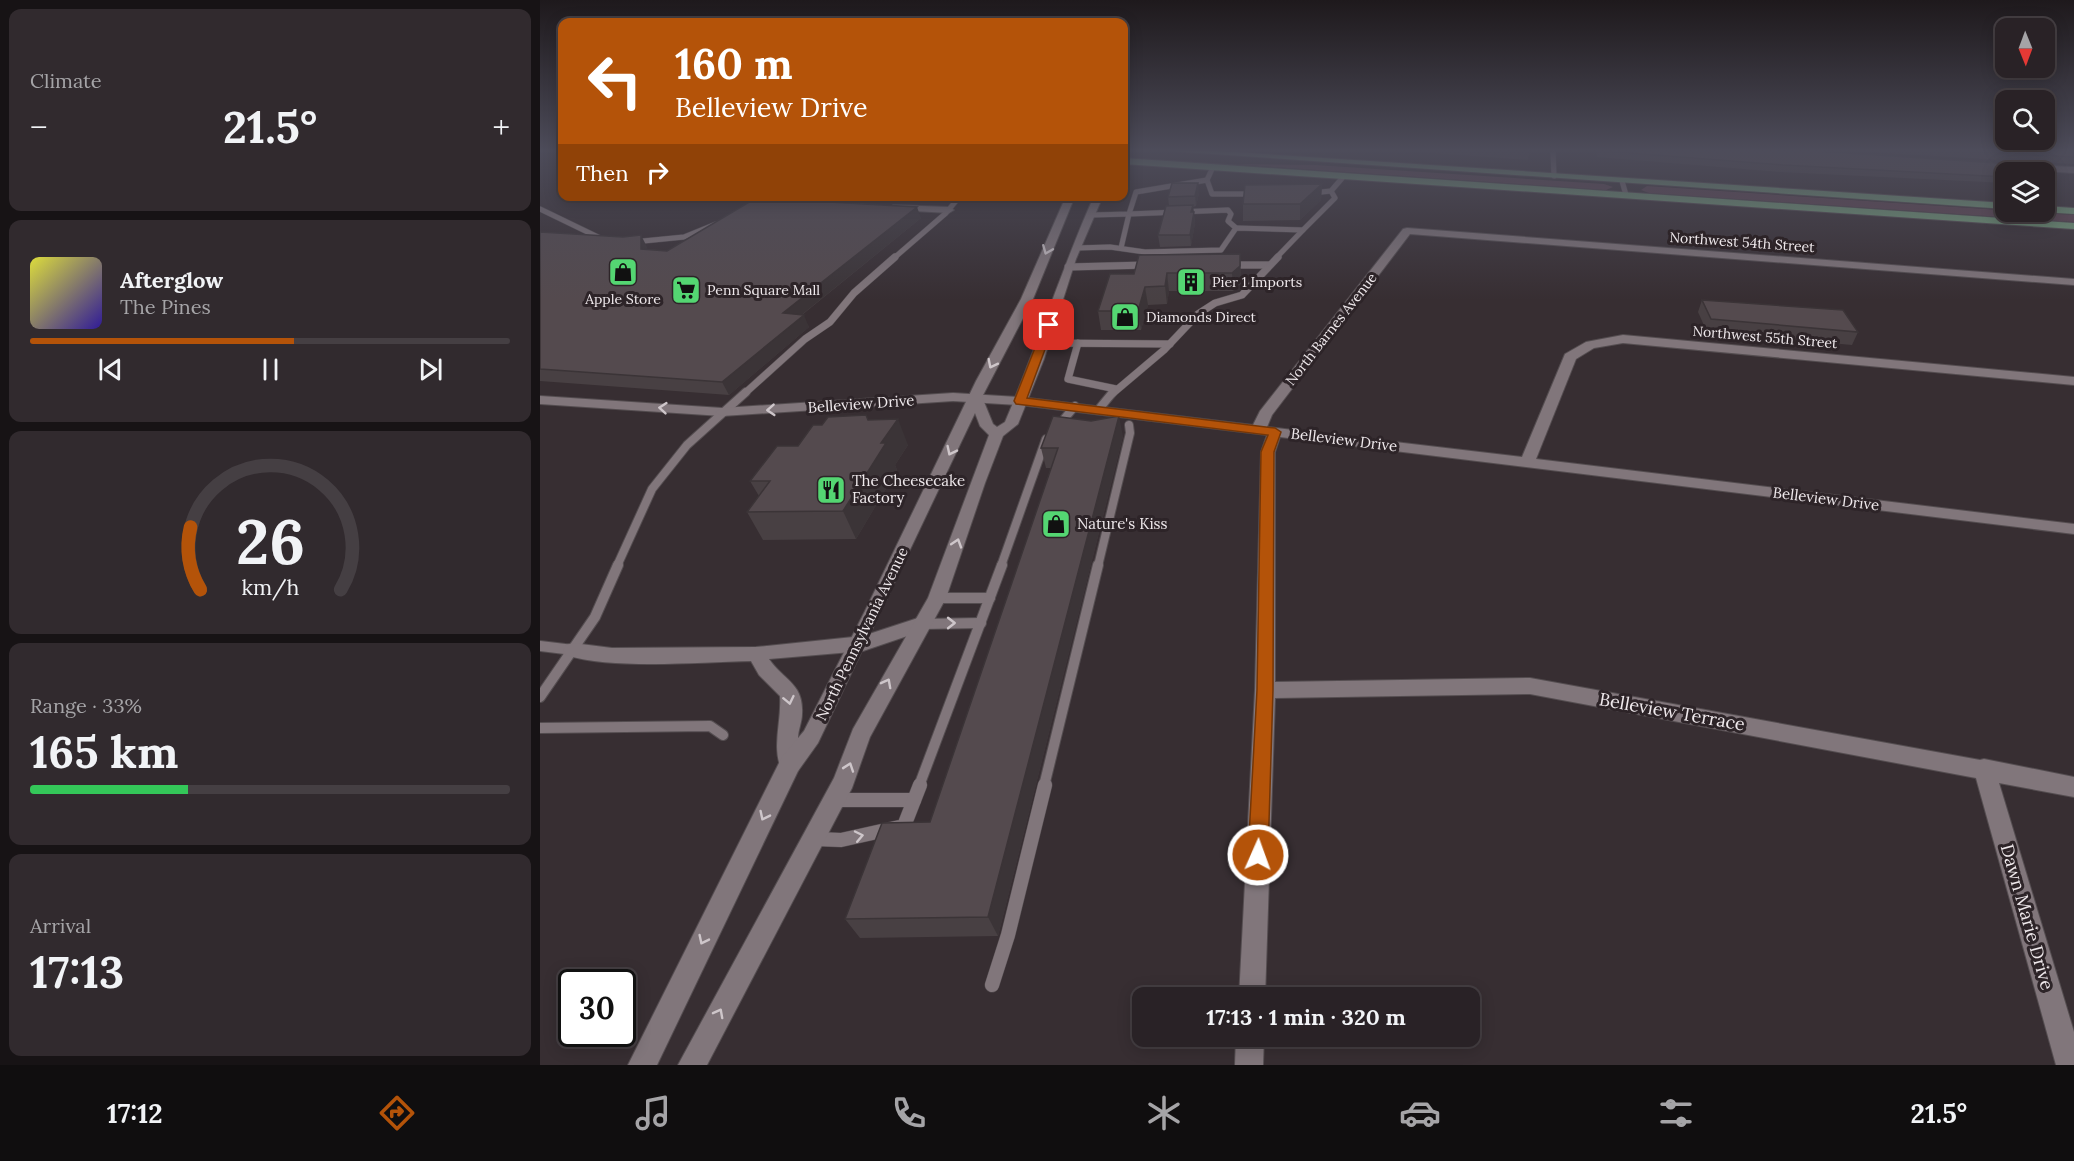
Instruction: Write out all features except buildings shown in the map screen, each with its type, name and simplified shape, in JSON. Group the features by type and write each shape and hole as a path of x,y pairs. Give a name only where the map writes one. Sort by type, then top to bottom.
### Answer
{"highway":[{"path":"1708,201 2074,226"},
{"path":"1925,201 1995,205"},
{"path":"2055,210 2074,211"}],"street":[{"path":"814,201 869,205"},
{"name":"North Pennsylvania Avenue","path":"642,1065 790,764 811,737 857,645 1009,330 1027,299 1069,201"},
{"path":"692,1065 844,781 860,735 937,598 977,483 997,434 1011,424 1043,344 1068,267 1097,201"},
{"path":"888,206 949,210"},
{"name":"Northwest 54th Street","path":"1407,231 2074,282"},
{"name":"North Barnes Avenue","path":"1252,987 1265,690 1268,452 1265,414 1407,231"},
{"name":"Northwest 55th Street","path":"1527,463 1570,357 1590,345 1623,339 2074,381"},
{"name":"Belleview Drive","path":"722,412 953,397 1020,401 1099,410 1129,422 1266,431 2074,529"},
{"path":"976,398 987,426 997,434"},
{"path":"573,650 612,655 756,654 778,649 830,649 857,645 921,624"},
{"path":"756,654 766,670 779,680 790,694 792,714 787,736 790,764"},
{"name":"Belleview Terrace","path":"1265,690 1530,686 2074,786"},
{"name":"Dawn Marie Drive","path":"1984,768 2070,1065"},
{"path":"1249,1065 1250,1047"}],"lane":[{"path":"749,204 754,201"},
{"path":"540,696 595,617 652,489 690,441 805,339 830,322 854,293 949,210 956,201"},
{"path":"1121,248 1133,201"},
{"path":"1099,410 1116,389 1170,344 1202,311 1213,303 1242,295 1332,201"},
{"path":"540,209 550,211 579,231 613,241"},
{"path":"1091,216 1162,211 1228,210 1231,214 1228,221 1236,228 1303,230"},
{"path":"622,241 648,242 684,237 719,222"},
{"path":"1076,248 1121,248 1145,252 1221,250 1236,228"},
{"path":"1068,267 1152,265"},
{"path":"1222,265 1269,265"},
{"path":"1078,343 1068,379 1116,389"},
{"path":"1043,344 1170,344"},
{"name":"Belleview Drive","path":"540,400 722,412"},
{"path":"813,839 841,840 904,826 981,623 1047,436 1075,406"},
{"path":"992,986 1019,890 1130,433 1129,422"},
{"path":"1055,429 1070,433"},
{"path":"937,598 990,598"},
{"path":"921,624 981,623"},
{"path":"540,646 573,650"},
{"path":"540,728 710,726 723,735"},
{"path":"834,800 914,800"}],"shaded area":[{"path":"1762,201 1863,201 1995,210 1995,217"},
{"path":"2055,214 2074,215 2074,222 2055,221"}],"place":[{"name":"Apple Store","path":"623,272"},
{"name":"Pier 1 Imports","path":"1191,282"},
{"name":"Penn Square Mall","path":"686,290"},
{"name":"Diamonds Direct","path":"1125,317"},
{"name":"The Cheesecake Factory","path":"831,490"},
{"name":"Nature's Kiss","path":"1056,524"}],"route":[{"path":"1049,325 1038,359 1020,401 1275,432 1268,452 1265,690 1258,855"}]}
